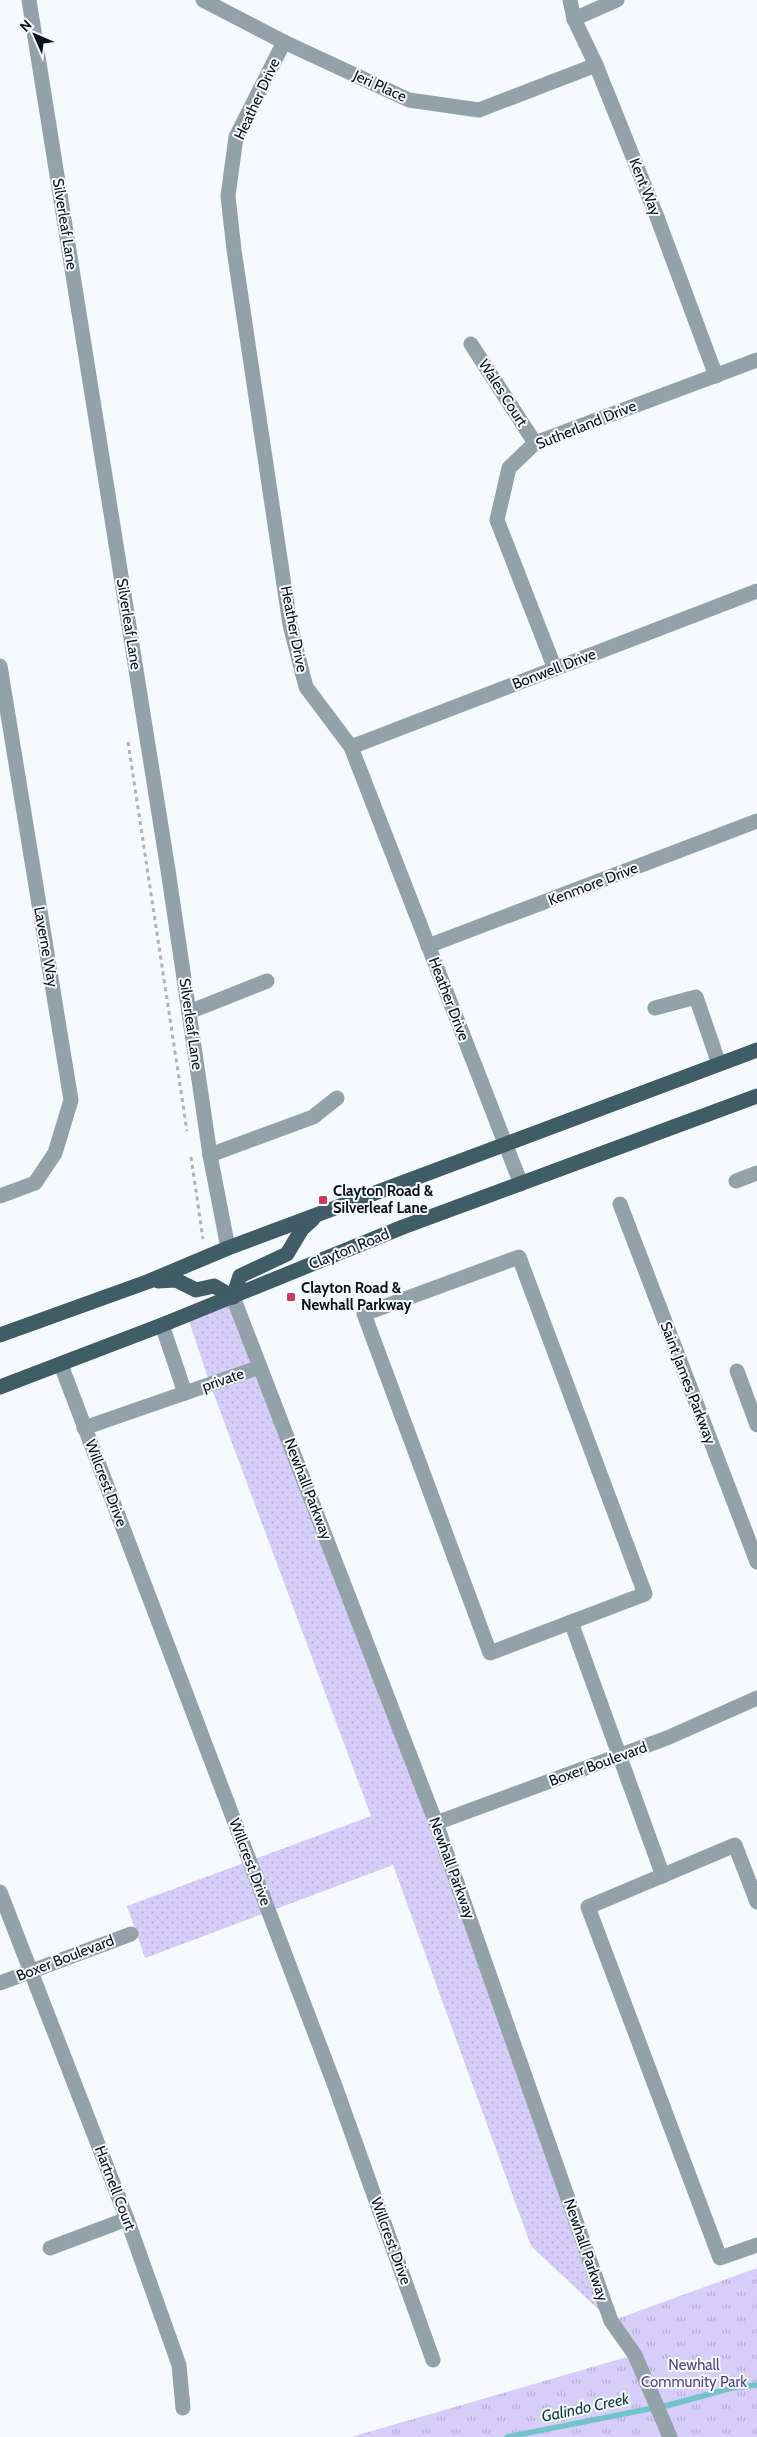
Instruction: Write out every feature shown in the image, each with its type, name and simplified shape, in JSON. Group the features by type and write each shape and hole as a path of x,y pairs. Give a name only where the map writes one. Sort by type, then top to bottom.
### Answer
{"main road":[{"path":"0,1335 147,1282 228,1248 757,1050"},
{"name":"Clayton Road","path":"0,1387 233,1297 403,1227 757,1096"},
{"path":"147,1282 176,1280 196,1290 214,1286 233,1297 240,1276 287,1254 302,1229 318,1215"}],"street":[{"name":"Silverleaf Lane","path":"29,0 210,1155 228,1248"},
{"name":"Jeri Place","path":"203,0 284,42 409,100 479,110 596,65"},
{"name":"Kent Way","path":"570,0 574,19 596,65 657,217 716,376"},
{"path":"574,19 617,0"},
{"name":"Heather Drive","path":"284,42 236,137 228,196 235,260 290,625 306,687 351,747 521,1184"},
{"name":"Wales Court","path":"471,344 534,443"},
{"name":"Sutherland Drive","path":"555,669 497,520 509,468 534,443 757,360"},
{"name":"Bonwell Drive","path":"351,747 757,592"},
{"name":"Laverne Way","path":"0,666 4,721 72,1100 55,1154 35,1183 0,1196"},
{"name":"Kenmore Drive","path":"428,946 757,822"},
{"path":"189,1012 267,981"},
{"path":"655,1008 696,997 719,1064"},
{"path":"210,1155 313,1117 337,1098"},
{"path":"736,1181 757,1173"},
{"name":"Saint James Parkway","path":"620,1204 757,1562"},
{"path":"518,1257 645,1594 571,1622 490,1653 364,1314 518,1257"},
{"name":"Newhall Parkway","path":"233,1297 436,1823 611,2320 635,2355 670,2436"},
{"path":"162,1325 185,1393"},
{"name":"Willcrest Drive","path":"61,1365 335,2086 433,2360"},
{"name":"private","path":"84,1428 260,1367"},
{"path":"737,1372 757,1425"},
{"path":"571,1622 663,1876"},
{"name":"Boxer Boulevard","path":"436,1823 620,1756 757,1698"},
{"path":"757,1902 735,1845 588,1907 720,2258 757,2245"},
{"name":"Hartnell Court","path":"0,1892 127,2219 179,2365 183,2408"},
{"name":"Boxer Boulevard","path":"0,1983 131,1934"},
{"path":"50,2248 127,2219"}],"green space":[{"path":"233,1297 436,1823 611,2321 531,2246 393,1865 145,1958 127,1906 371,1816 210,1384 187,1315"},
{"name":"Newhall Community Park","path":"757,2268 757,2437 351,2437 634,2355 611,2321"}],"waterway":[{"name":"Galindo Creek","path":"507,2437 669,2405 732,2388 757,2385"}],"place":[{"name":"Clayton Road & Silverleaf Lane","path":"323,1200"},
{"name":"Clayton Road & Newhall Parkway","path":"291,1297"}]}
